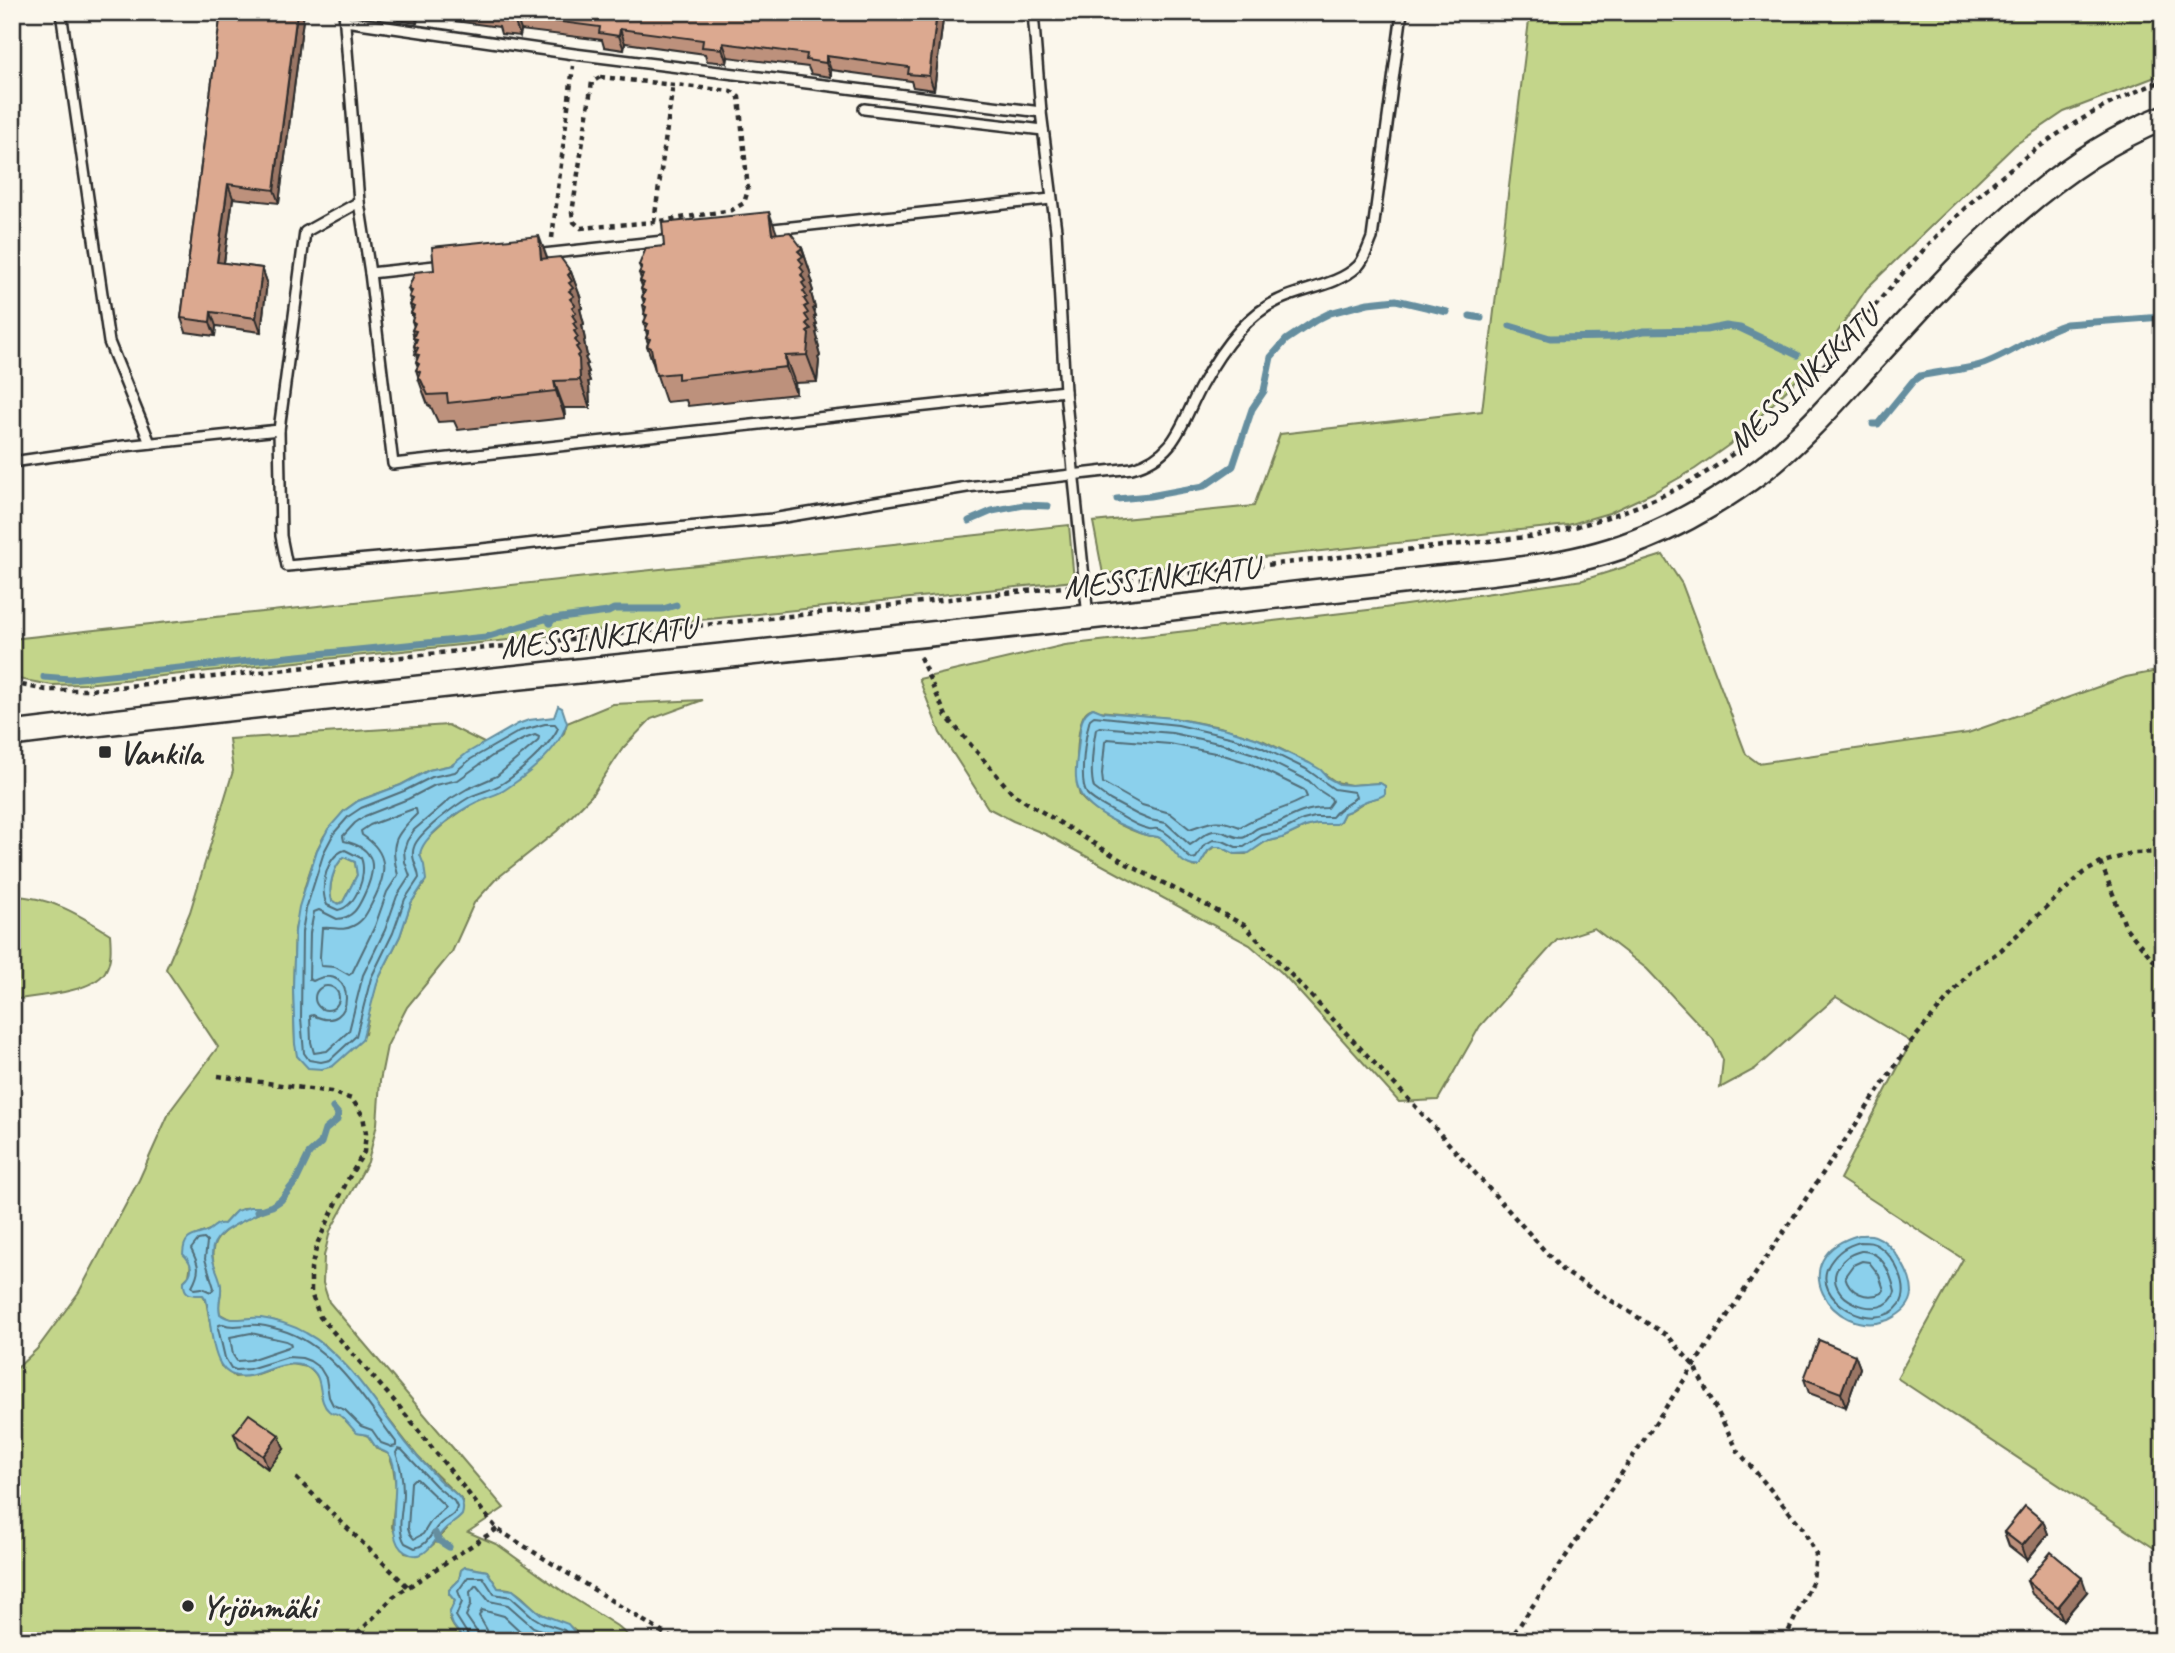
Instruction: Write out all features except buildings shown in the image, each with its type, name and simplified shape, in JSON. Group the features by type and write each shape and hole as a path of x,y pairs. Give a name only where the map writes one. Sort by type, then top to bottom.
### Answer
{"street":[{"name":"MESSINKIKATU","path":"12,734 199,711 1526,569 1611,551 1649,536 1723,495 1764,468 1824,413 1973,253 2023,206 2078,164 2113,142 2163,118"}],"lane":[{"path":"61,12 109,342 150,443"},
{"path":"1033,12 1041,112 1056,230 1065,391 1088,617"},
{"path":"359,202 306,232 279,429 281,536 287,566 772,519 967,487 1132,468 1146,464 1170,446 1183,426 1200,386 1233,337 1256,314 1279,300 1340,278 1358,266 1366,254 1371,237 1402,12"},
{"path":"1041,112 575,54 344,16 359,202 393,464 1065,391"},
{"path":"864,109 1043,130"},
{"path":"753,231 1051,199"},
{"path":"522,256 685,238"},
{"path":"370,273 453,264"},
{"path":"12,462 279,429"}],"path":[{"path":"550,253 575,54"},
{"path":"600,77 731,91 739,97 748,190 744,204 732,209 654,222 581,228 574,222 572,213 592,82 600,77"},
{"path":"12,683 46,690 90,690 1536,536 1570,529 1649,501 1709,470 1738,450 1822,368 1933,239 1977,197 2033,150 2118,100 2163,80"},
{"path":"654,222 673,85"},
{"path":"911,636 946,716 1013,793 1129,865 1244,925 1415,1105 1562,1270 1668,1336 1694,1366 1738,1451 1802,1527 1816,1554 1813,1580 1784,1641"},
{"path":"1509,1641 1911,1042 1971,971 2001,950 2083,873 2101,863 2132,853 2163,852"},
{"path":"2101,863 2126,928 2161,969 2163,986"},
{"path":"2163,1036 2160,1061 2163,1068"},
{"path":"218,1076 331,1092 352,1099 363,1116 366,1133 364,1152 318,1242 311,1268 311,1293 320,1317 397,1404 497,1529 676,1641"},
{"path":"296,1478 409,1588"},
{"path":"351,1641 393,1597 497,1529"}],"green space":[{"path":"1530,12 2163,12 2163,74 2064,112 2015,145 1867,288 1833,339 1791,386 1736,440 1695,469 1654,492 1609,513 1568,525 1103,574 1093,522 1254,506 1280,434 1482,411"},
{"path":"1069,525 1074,581 85,684 52,685 12,678 12,639"},
{"path":"1663,555 1682,584 1746,754 1758,763 1968,733 2126,677 2163,670 2163,1554 1897,1378 1963,1259 1840,1179 1911,1042 1836,997 1755,1069 1720,1088 1723,1060 1713,1039 1647,969 1594,928 1557,940 1480,1026 1438,1100 1399,1102 1282,973 1250,945 1045,834 988,808 940,733 919,679 1065,645 1377,609 1583,580","holes":["1093,708 1099,711 1179,719 1220,727 1264,741 1309,763 1336,782 1351,785 1380,783 1385,786 1385,793 1344,813 1336,824 1305,827 1282,838 1265,842 1246,854 1235,854 1215,847 1209,850 1195,867 1189,865 1162,839 1120,825 1080,796 1077,755 1081,722 1088,710"]},
{"path":"703,700 651,719 623,748 591,796 557,831 495,880 474,903 452,952 407,1007 387,1046 380,1081 377,1124 368,1162 330,1231 324,1256 323,1283 329,1302 504,1508 468,1532 498,1545 617,1626 634,1641 582,1641 573,1629 540,1613 518,1593 498,1588 487,1571 465,1567 449,1594 455,1601 450,1613 451,1622 465,1641 12,1641 12,1373 37,1349 79,1292 139,1180 170,1111 218,1047 166,969 190,912 233,771 229,739 448,725 484,743 452,765 429,770 401,785 358,801 344,811 324,836 305,886 295,930 295,1044 365,1034 378,980 400,936 411,903 424,884 420,851 425,841 473,803 504,790 564,733 567,723 613,704","holes":["261,1207 263,1210 228,1229 216,1242 213,1259 221,1287 220,1314 231,1320 256,1318 276,1321 324,1344 357,1379 418,1457 463,1501 440,1538 424,1551 405,1553 392,1527 396,1487 389,1454 377,1449 368,1436 356,1431 340,1415 328,1409 315,1373 307,1367 292,1364 255,1375 235,1377 221,1366 206,1300 203,1295 190,1292 184,1285 191,1263 185,1245 192,1237 224,1224 233,1214 244,1208"]},
{"path":"344,857 355,862 357,875 343,902 339,904 332,901 331,883 337,865"},
{"path":"12,896 51,903 110,934 110,958 105,972 88,985 76,989 12,1000"}],"water":[{"path":"558,706 562,708 567,723 557,743 542,760 503,791 461,811 427,840 420,855 426,880 411,903 400,936 378,980 362,1040 333,1066 322,1069 308,1068 297,1056 295,1044 295,931 299,907 317,850 328,829 344,811 358,801 401,785 429,770 452,765 467,753 518,724 554,717","holes":["344,857 355,862 357,875 343,902 339,904 332,901 331,883 337,865"]},
{"path":"1093,708 1103,712 1173,718 1227,729 1258,739 1309,763 1339,784 1380,783 1385,786 1385,794 1344,813 1336,824 1305,827 1282,838 1265,842 1249,853 1235,854 1221,847 1213,847 1199,866 1192,866 1182,861 1162,839 1142,834 1113,821 1088,804 1082,796 1076,773 1080,731 1084,717"},
{"path":"262,1207 263,1210 223,1232 213,1246 212,1255 221,1283 220,1314 229,1319 261,1318 290,1325 321,1342 359,1381 415,1454 460,1498 462,1515 419,1555 405,1552 398,1545 395,1535 395,1480 390,1456 377,1448 367,1435 357,1433 342,1417 329,1411 322,1399 315,1372 290,1364 242,1377 230,1374 216,1355 206,1299 203,1295 192,1295 185,1290 184,1281 191,1268 183,1254 184,1247 191,1237 224,1224 236,1211"},
{"path":"1859,1235 1881,1239 1900,1260 1909,1277 1912,1293 1909,1302 1900,1313 1888,1320 1867,1323 1848,1319 1833,1308 1823,1293 1819,1277 1823,1260 1836,1246"},
{"path":"465,1567 487,1571 498,1588 513,1590 541,1614 568,1624 582,1641 465,1641 453,1625 449,1614 455,1601 449,1590 459,1580 461,1570"}],"waterway":[{"path":"1117,499 1204,486 1233,466 1252,409 1264,391 1271,357 1286,340 1316,320 1330,313 1368,303 1396,300 1447,312"},
{"path":"1470,316 1481,318"},
{"path":"1873,424 1878,424 1920,376 1980,365 2066,324 2163,317"},
{"path":"1510,326 1550,338 1615,337 1644,331 1706,330 1726,326 1740,328 1797,355"},
{"path":"969,521 992,511 1024,505 1048,506"},
{"path":"550,623 553,619 614,609 663,609 676,605"},
{"path":"44,677 70,679 486,637 545,619 551,620"},
{"path":"257,1211 281,1200 296,1181 309,1154 321,1143 325,1130 337,1120 338,1114 333,1108"},
{"path":"435,1533 438,1540 449,1547"}],"place":[{"name":"Vankila","path":"105,752"},
{"name":"Yrjönmäki","path":"188,1606"}]}
